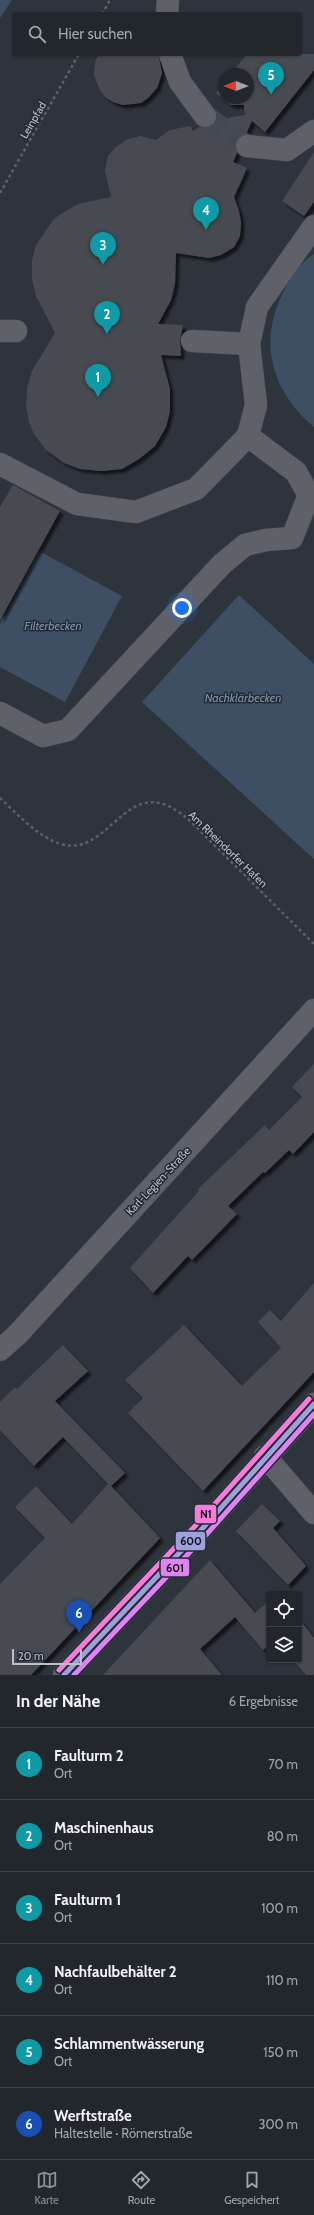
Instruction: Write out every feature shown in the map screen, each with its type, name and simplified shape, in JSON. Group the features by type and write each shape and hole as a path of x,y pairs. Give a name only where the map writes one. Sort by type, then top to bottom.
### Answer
{"street":[{"path":"167,12 168,0"},
{"path":"171,56 180,82 205,116"},
{"path":"247,146 287,150 314,131"},
{"path":"0,464 77,504 136,512 196,489 248,436 256,405 249,344 257,307 314,226"},
{"path":"192,341 249,344"},
{"path":"0,713 43,736 68,730 222,564 245,545 266,540 292,538 309,495 296,472 248,436"},
{"name":"Karl-Legien-Straße","path":"0,1350 22,1330 314,1010"},
{"path":"64,1675 201,1530 265,1456 314,1404"},
{"path":"265,1456 314,1513"}],"path":[{"path":"103,12 110,0"},
{"name":"Leinpfad","path":"0,193 78,56"},
{"name":"Am Rheindorfer Hafen","path":"0,798 49,839 62,844 76,846 90,843 129,810 138,806 147,803 167,806 187,818 314,944"}],"water":[{"path":"0,0 12,0 0,18"},
{"path":"314,254 314,427 299,413 287,397 273,364 271,346 272,327 276,308 290,279 305,261"},
{"name":"Filterbecken","path":"39,551 122,596 65,702 0,667 0,624"},
{"name":"Nachklärbecken","path":"239,595 314,664 314,859 142,702"}],"building":[{"path":"302,54 314,54 314,70 265,132 252,121 246,134 237,139 235,145 237,153 233,162 247,168 234,197 241,223 240,236 234,247 221,255 209,258 176,253 175,284 171,300 158,324 183,325 180,341 181,356 161,355 170,389 170,411 166,427 155,446 139,459 122,469 101,471 80,469 64,463 46,450 34,434 29,422 26,406 27,388 32,371 55,333 36,296 32,279 32,261 36,245 54,219 64,212 78,204 111,197 105,171 108,156 116,147 128,139 141,136 156,140 170,130 190,126 193,131 199,127 207,128 213,126 217,120 245,115 244,105 230,104 254,104 254,68 236,68 245,56 302,56"},
{"path":"98,56 158,56 162,73 157,88 148,98 141,103 123,105 113,102 105,97 99,88 94,75 95,62"},
{"path":"314,152 314,202 304,216 282,201"},
{"path":"13,485 60,511 0,620 0,507"},
{"path":"314,1064 314,1132 293,1154 289,1150 265,1173 263,1172 228,1206 237,1214 192,1260 188,1256 153,1293 130,1268 199,1191 198,1189 265,1125 269,1130 302,1097 292,1087"},
{"path":"314,1283 314,1372 203,1491 128,1413 143,1398 125,1380 184,1325 242,1386 281,1348 258,1322 270,1310 281,1321"},
{"path":"63,1345 88,1371 55,1401 125,1473 111,1486 160,1538 31,1675 0,1675 0,1584 45,1538 15,1507 36,1486 72,1524 108,1484 63,1437 34,1466 0,1430 0,1402 15,1387 17,1389"},
{"path":"262,1504 280,1521 273,1528 306,1566 288,1585 236,1531"},
{"path":"210,1560 255,1613 266,1604 266,1648 263,1650 235,1617 200,1649 222,1675 103,1675"},
{"path":"302,1623 314,1638 314,1675 306,1675 296,1663 302,1663"}],"tunnel":[{"path":"205,116 247,146"}],"transit line":[{"name":"N1","path":"59,1670 196,1525 309,1399"},
{"name":"600","path":"64,1675 201,1530 314,1404"},
{"name":"601","path":"74,1675 206,1535 314,1414"}],"place":[{"name":"Schlammentwässerung","path":"271,95"},
{"name":"Nachfaulbehälter 2","path":"206,230"},
{"name":"Faulturm 1","path":"103,265"},
{"name":"Maschinenhaus","path":"107,334"},
{"name":"Faulturm 2","path":"98,397"},
{"name":"Werftstraße","path":"79,1633"}]}
